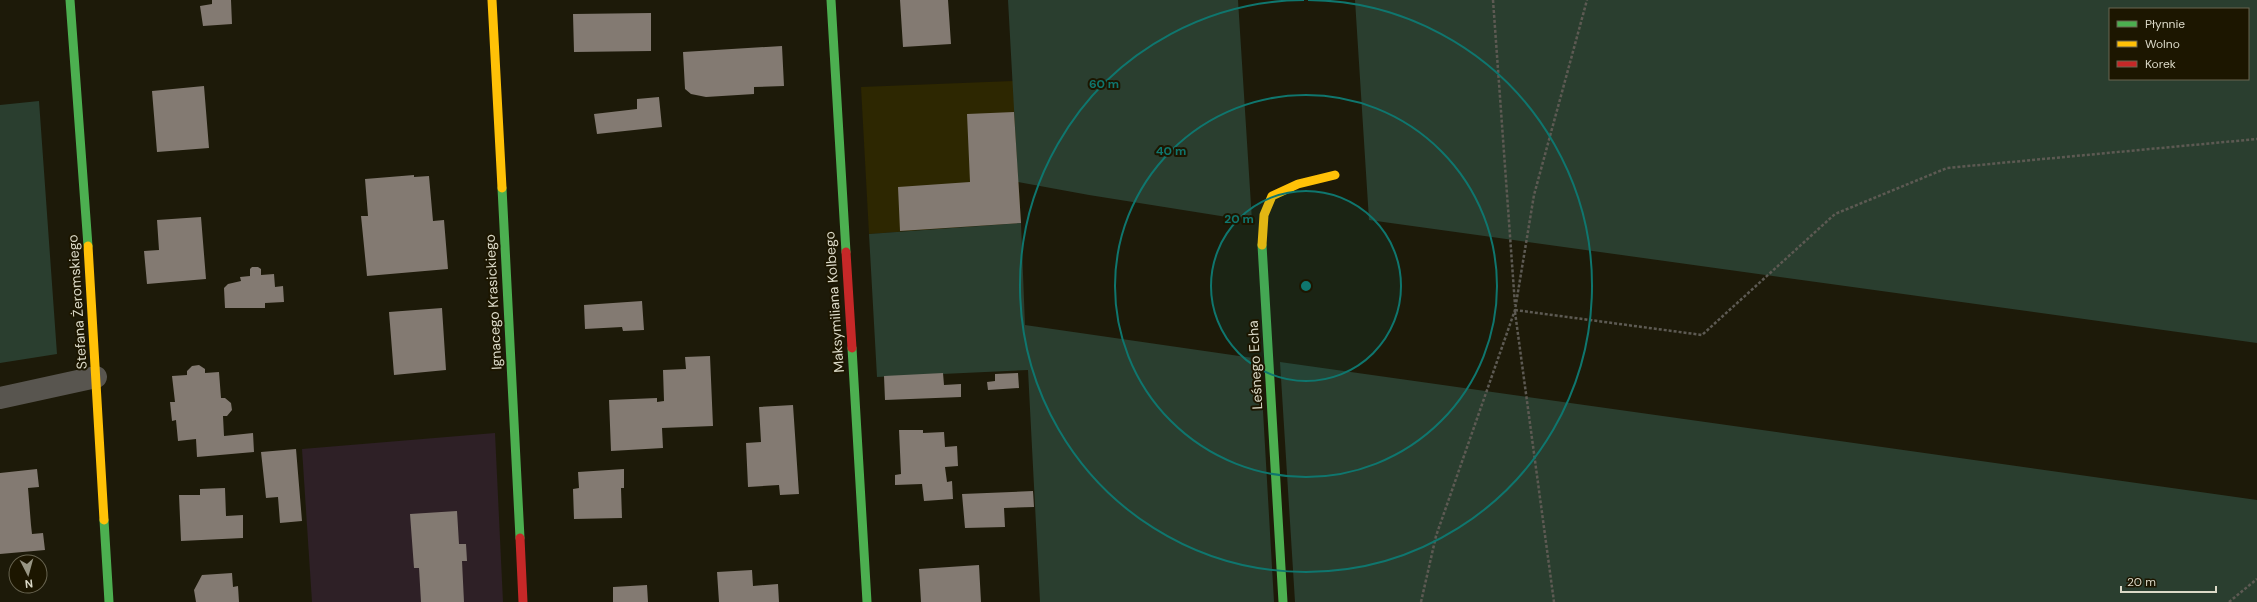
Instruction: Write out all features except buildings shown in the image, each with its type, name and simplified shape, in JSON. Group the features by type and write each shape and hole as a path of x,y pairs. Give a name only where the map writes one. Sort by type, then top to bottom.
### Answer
{"street":[{"name":"Stefana Żeromskiego","path":"70,0 96,377 109,602"},
{"name":"Ignacego Krasickiego","path":"492,0 523,602"},
{"name":"Maksymiliana Kolbego","path":"831,0 867,602"},
{"name":"Leśnego Echa","path":"1283,602 1261,236 1268,202 1276,194 1295,184 1335,176"},
{"path":"0,398 96,377"}],"path":[{"path":"1493,0 1515,310 1554,602"},
{"path":"1421,602 1436,536 1515,310 1534,195 1587,0"},
{"path":"1515,310 1702,335 1835,214 1948,168 2257,139"},
{"path":"2228,602 2257,579"}],"shaded area":[{"path":"1013,81 1021,223 869,234 861,87"},
{"path":"495,433 503,602 312,602 302,449"}],"green space":[{"path":"1008,0 1238,0 1252,221 1018,182"},
{"path":"1355,0 2257,0 2257,343 1369,220"},
{"path":"39,101 57,354 0,363 0,105"},
{"path":"1021,223 1025,325 1260,359 1274,602 1040,602 1028,370 877,377 869,234"},
{"path":"1280,362 2257,500 2257,602 1295,602"}],"traffic: fast":[{"path":"70,0 88,246"},
{"path":"831,0 846,252"},
{"path":"502,188 520,538"},
{"path":"1262,245 1283,602"},
{"path":"852,348 867,602"},
{"path":"104,520 109,602"}],"traffic: slow":[{"path":"492,0 502,188"},
{"path":"1262,245 1264,215 1272,196 1298,184 1335,175"},
{"path":"88,246 104,520"}],"traffic: jam":[{"path":"846,252 852,348"},
{"path":"520,538 523,602"}]}
